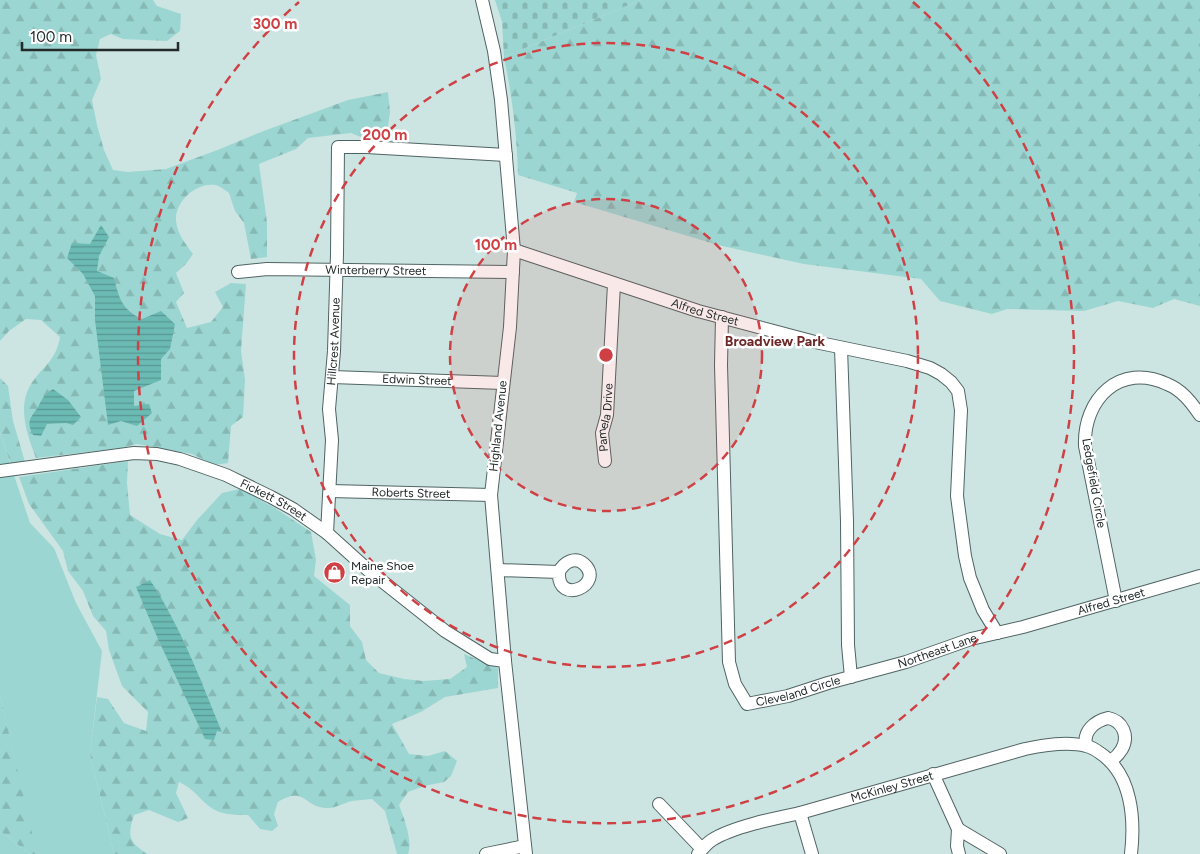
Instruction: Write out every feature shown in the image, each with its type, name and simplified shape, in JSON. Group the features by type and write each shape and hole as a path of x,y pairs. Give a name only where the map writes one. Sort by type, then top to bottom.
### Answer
{"street":[{"name":"Highland Avenue","path":"482,0 496,60 514,250 510,327 491,495 505,661 525,850"},
{"name":"Hillcrest Avenue","path":"327,533 332,440 329,409 336,269 338,147 506,155"},
{"name":"Alfred Street","path":"514,250 614,284 722,317 815,342 930,368 941,374 958,392 960,410 958,496 965,556 970,578 983,610 997,633"},
{"name":"Winterberry Street","path":"238,272 258,269 336,269 513,272"},
{"name":"Pamela Drive","path":"605,462 602,433 607,415 614,284"},
{"name":"Cleveland Circle","path":"722,317 721,366 728,650 731,674 748,704 788,696 851,677 848,645 847,520 841,348"},
{"name":"Edwin Street","path":"332,378 503,383"},
{"name":"Ledgefield Circle","path":"1116,601 1085,446 1086,426 1092,407 1104,392 1112,386 1127,380 1144,378 1162,382 1179,391 1188,399 1200,415"},
{"name":"Fickett Street","path":"0,471 134,453 168,456 191,462 249,485 293,509 327,533 368,570 445,631 490,659 505,661"},
{"name":"Roberts Street","path":"330,490 491,495"},
{"path":"498,570 559,572"},
{"name":"Alfred Street","path":"1023,627 1200,576"},
{"name":"Northeast Lane","path":"851,677 906,662 971,639 1023,627"},
{"path":"1111,762 1122,750 1125,740 1124,731 1119,722 1108,718 1094,724 1086,734 1086,745 1116,766 1124,783 1130,803 1132,822 1131,854"},
{"name":"McKinley Street","path":"700,852 711,840 729,832 934,774 1025,749 1057,744 1086,745"},
{"path":"934,774 958,829 957,846 959,854"},
{"path":"659,804 700,852"},
{"path":"800,813 812,854"},
{"path":"958,829 1000,854"},
{"path":"486,854 525,850"}],"green space":[{"path":"0,0 153,0 157,6 181,14 180,31 167,41 123,39 111,34 100,39 96,55 101,79 92,100 104,150 113,170 128,172 166,169 348,100 388,92 390,112 386,140 363,138 351,133 308,138 296,149 259,164 267,222 267,257 251,259 244,223 235,211 229,193 221,187 208,185 194,190 188,194 179,206 176,220 178,230 193,254 176,273 184,293 176,302 187,328 211,322 223,307 215,292 231,283 246,284 241,351 245,380 243,417 231,426 228,463 214,465 192,454 137,444 121,448 36,458 25,422 24,404 30,386 52,358 60,337 41,320 26,319 9,331 0,341"},
{"path":"495,0 641,0 504,57 502,22"},
{"path":"641,0 1200,0 1200,306 1174,299 1153,308 1118,301 1084,311 1007,309 992,314 940,301 921,279 804,264 718,245 574,202 577,193 518,175 514,116 504,57"},
{"path":"0,378 8,386 13,421 25,462 11,465 0,433"},
{"path":"0,433 30,523 54,548 76,603 102,651 90,754 114,854 36,854 0,695"},
{"path":"128,461 127,483 130,515 160,534 182,540 197,520 222,493 240,489 275,508 311,532 316,560 314,576 350,605 350,626 362,642 366,660 379,673 423,681 450,679 467,667 464,654 498,668 498,688 445,697 421,712 392,724 409,754 428,756 445,751 457,761 451,776 444,782 408,792 399,805 409,836 408,854 397,854 385,811 372,799 352,801 336,807 325,808 318,807 299,796 287,798 278,802 274,814 278,826 272,831 260,829 248,815 225,814 213,809 189,788 179,782 176,793 188,818 178,822 149,810 134,815 130,834 131,838 137,846 148,854 114,854 90,754 97,697 108,699 124,723 146,731 148,712 122,686 109,650 106,631 93,616 83,591 68,571 63,551 29,504 19,477"},
{"path":"0,695 36,854 30,854 0,831"},
{"path":"0,831 30,854 0,854"}],"shaded area":[{"path":"101,225 109,237 99,256 97,271 114,278 122,303 130,312 142,319 161,311 175,324 170,349 161,359 161,380 134,391 134,406 149,404 152,413 137,426 121,421 108,425 95,320 95,296 83,274 67,258 72,243 90,244"},
{"path":"53,389 68,400 81,417 73,425 66,423 47,424 41,436 33,435 29,423 31,417 44,396"},
{"path":"150,580 181,635 222,732 217,731 214,740 205,739 136,587"}],"place":[{"name":"Maine Shoe Repair","path":"335,573"}],"district":[{"name":"Broadview Park","path":"775,341"}]}
